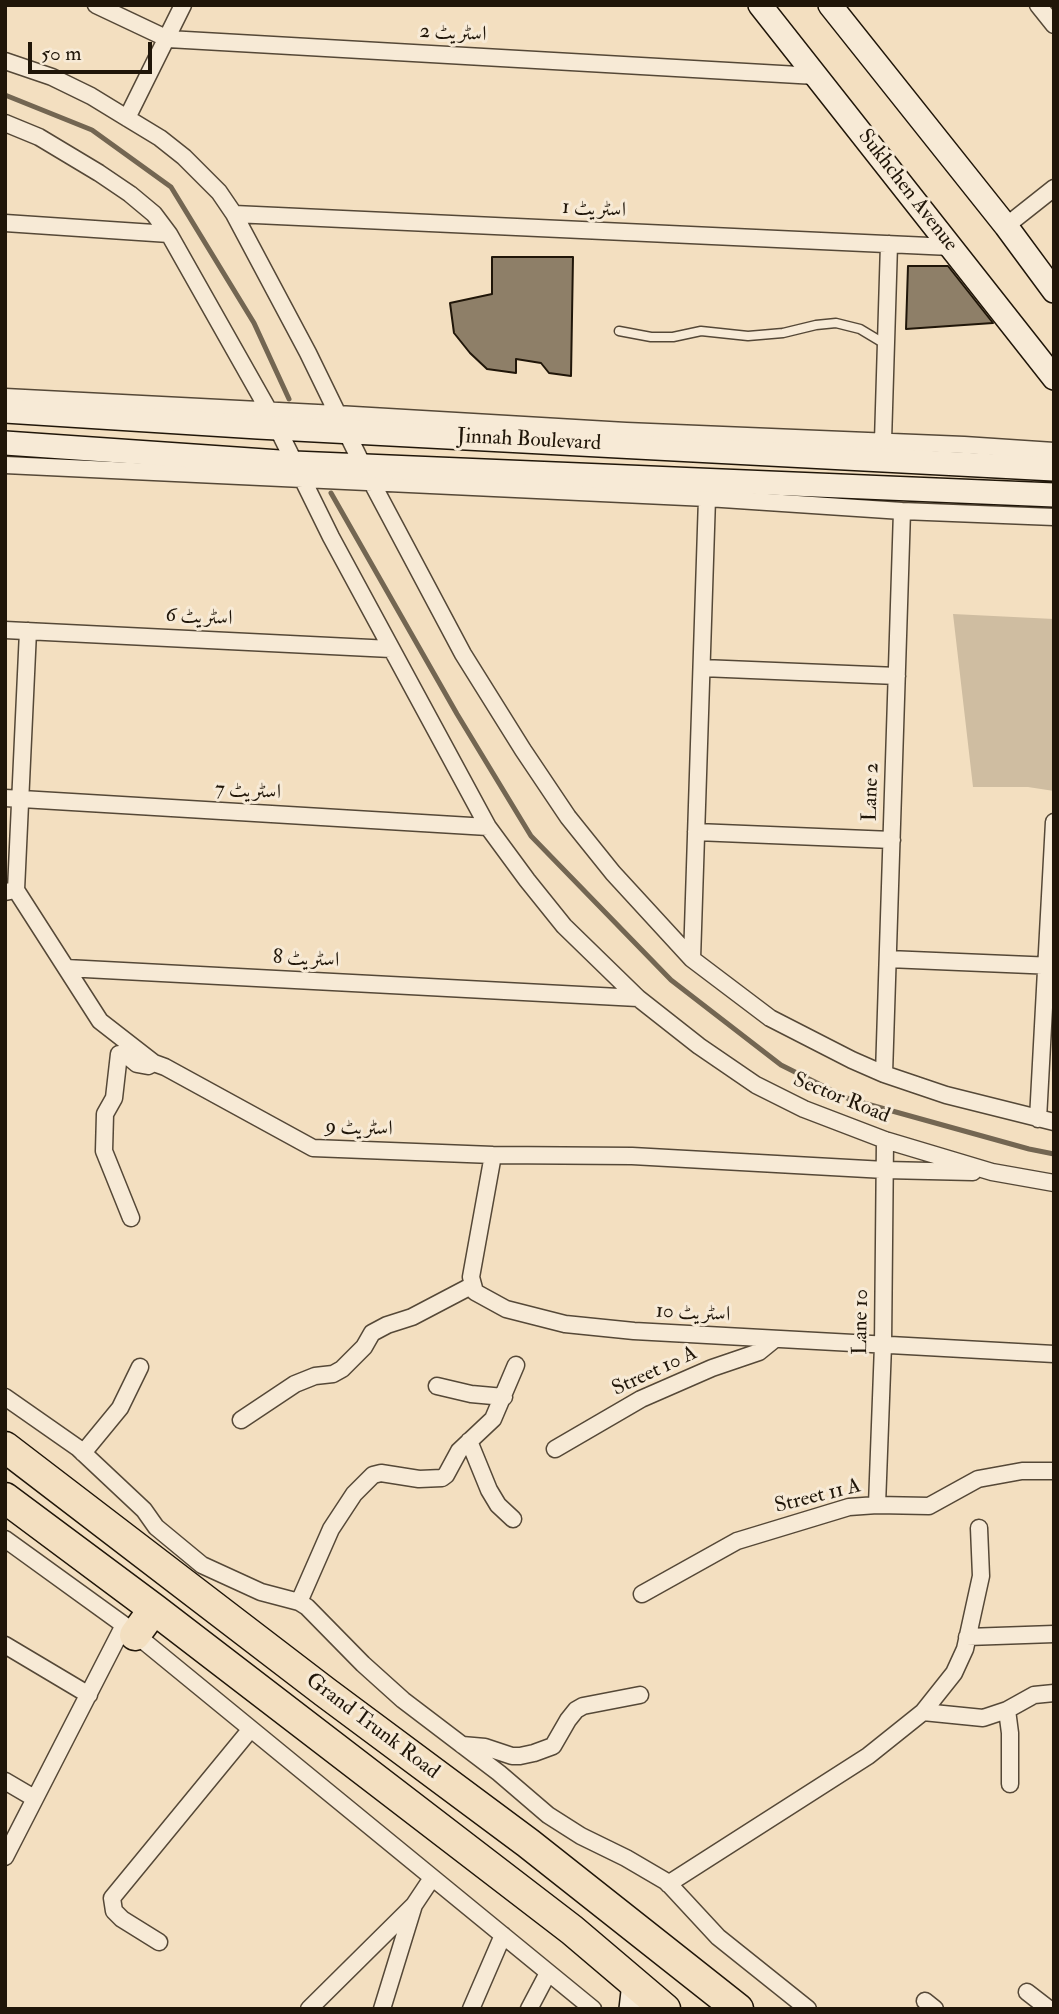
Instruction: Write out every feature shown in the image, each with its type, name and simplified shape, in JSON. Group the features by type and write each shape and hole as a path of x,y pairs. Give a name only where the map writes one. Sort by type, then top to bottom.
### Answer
{"highway":[{"name":"Grand Trunk Road","path":"5,1447 335,1700 528,1843 738,2009"},
{"name":"Grand Trunk Road","path":"5,1498 155,1609 572,1930 632,1996 665,2009"},
{"path":"130,1630 155,1609"}],"street":[{"name":"اسٹریٹ 2","path":"96,5 168,38 816,76"},
{"path":"127,118 183,5"},
{"name":"Sukhchen Avenue","path":"760,5 1054,378"},
{"path":"830,5 1006,226 1054,291"},
{"path":"1038,5 1054,25"},
{"path":"5,61 52,77 91,96 160,138 184,156 219,192 234,214 308,353 367,474 463,654 530,761 568,817 613,873 692,959 770,1018 884,1074 946,1095 1046,1121 1054,821"},
{"name":"Sector Road","path":"5,123 39,137 130,194 154,214 169,234 273,419 391,649 488,827 564,926 638,998 699,1046 756,1085 804,1109 885,1140 992,1172 1054,1184"},
{"path":"1006,226 1054,188"},
{"name":"اسٹریٹ 1","path":"234,214 951,247"},
{"path":"5,223 169,234"},
{"path":"883,441 888,244"},
{"path":"5,397 273,419"},
{"name":"Jinnah Boulevard","path":"5,411 273,419 964,454 1054,469"},
{"path":"342,423 883,441 964,454 1054,450"},
{"name":"Jinnah Boulevard","path":"5,443 367,474 963,502 1054,495"},
{"path":"5,465 298,470"},
{"path":"367,474 902,511 963,502 1054,517"},
{"path":"692,959 707,498"},
{"name":"Lane 2","path":"884,1074 902,511"},
{"name":"اسٹریٹ 6","path":"5,629 391,649"},
{"path":"28,631 12,799 11,891 66,968"},
{"path":"702,668 897,676"},
{"name":"اسٹریٹ 7","path":"12,799 488,827"},
{"path":"696,832 892,840"},
{"path":"888,959 1050,966"},
{"name":"اسٹریٹ 8","path":"66,968 638,998"},
{"name":"اسٹریٹ 9","path":"66,968 100,1021 154,1063 313,1148 493,1155 632,1156 885,1170 992,1172"},
{"path":"131,1218 104,1151 105,1114 114,1098 119,1054 125,1054 137,1064 148,1066 154,1063"},
{"name":"Lane 10","path":"877,1505 883,1345 885,1140"},
{"path":"242,1420 295,1384 342,1369 364,1347 372,1333 412,1317 473,1285 471,1277 493,1155"},
{"name":"اسٹریٹ 10","path":"473,1285 475,1292 506,1309 565,1324 634,1331 1054,1354"},
{"name":"Street 10 A","path":"555,1449 641,1399 712,1368 759,1352 775,1339"},
{"path":"299,1602 331,1529 362,1485 373,1475 381,1473 419,1479 442,1478 446,1475 468,1441 493,1419 516,1365"},
{"path":"83,1453 120,1408 140,1367"},
{"path":"437,1386 471,1394 504,1397"},
{"path":"5,1396 83,1453 144,1510 156,1527 202,1565 261,1592 299,1602 307,1607 403,1700 548,1815 668,1884 718,1937 808,2009"},
{"path":"468,1441 489,1490 498,1505 513,1519"},
{"name":"Street 11 A","path":"642,1594 737,1541 849,1507 929,1506 978,1479 1022,1471 1054,1471"},
{"path":"132,1545 156,1527"},
{"path":"668,1884 868,1756 923,1712 954,1673 965,1649 981,1576 979,1528"},
{"path":"5,1539 130,1630 593,2009"},
{"path":"5,1857 89,1695 130,1630"},
{"path":"967,1637 1054,1634"},
{"path":"5,1645 89,1695"},
{"path":"923,1712 983,1718 1007,1710 1034,1695 1054,1693"},
{"path":"462,1745 485,1747 512,1756 534,1753 553,1746 568,1720 583,1706 640,1695"},
{"path":"1007,1710 1010,1784"},
{"path":"159,1942 114,1912 112,1898 250,1730"},
{"path":"5,1781 34,1798"},
{"path":"309,2009 414,1905 432,1878"},
{"path":"382,2009 414,1905"},
{"path":"471,2009 503,1935"},
{"path":"529,2009 548,1973"},
{"path":"1027,1992 1049,2009"}],"lane":[{"path":"619,331 651,337 673,337 701,331 748,336 836,323 860,329 886,345"}],"shaded area":[{"path":"953,614 1054,619 1054,791 1028,787 973,787"}],"building":[{"path":"492,257 573,257 571,376 549,373 541,363 516,359 516,373 487,369 454,333 450,303 492,294"},
{"path":"908,266 948,266 993,323 906,329"}],"waterway":[{"path":"5,95 92,130 171,187 254,323 289,399"},
{"path":"331,493 457,714 531,836 671,980 781,1065 849,1099 1054,1154"}]}
